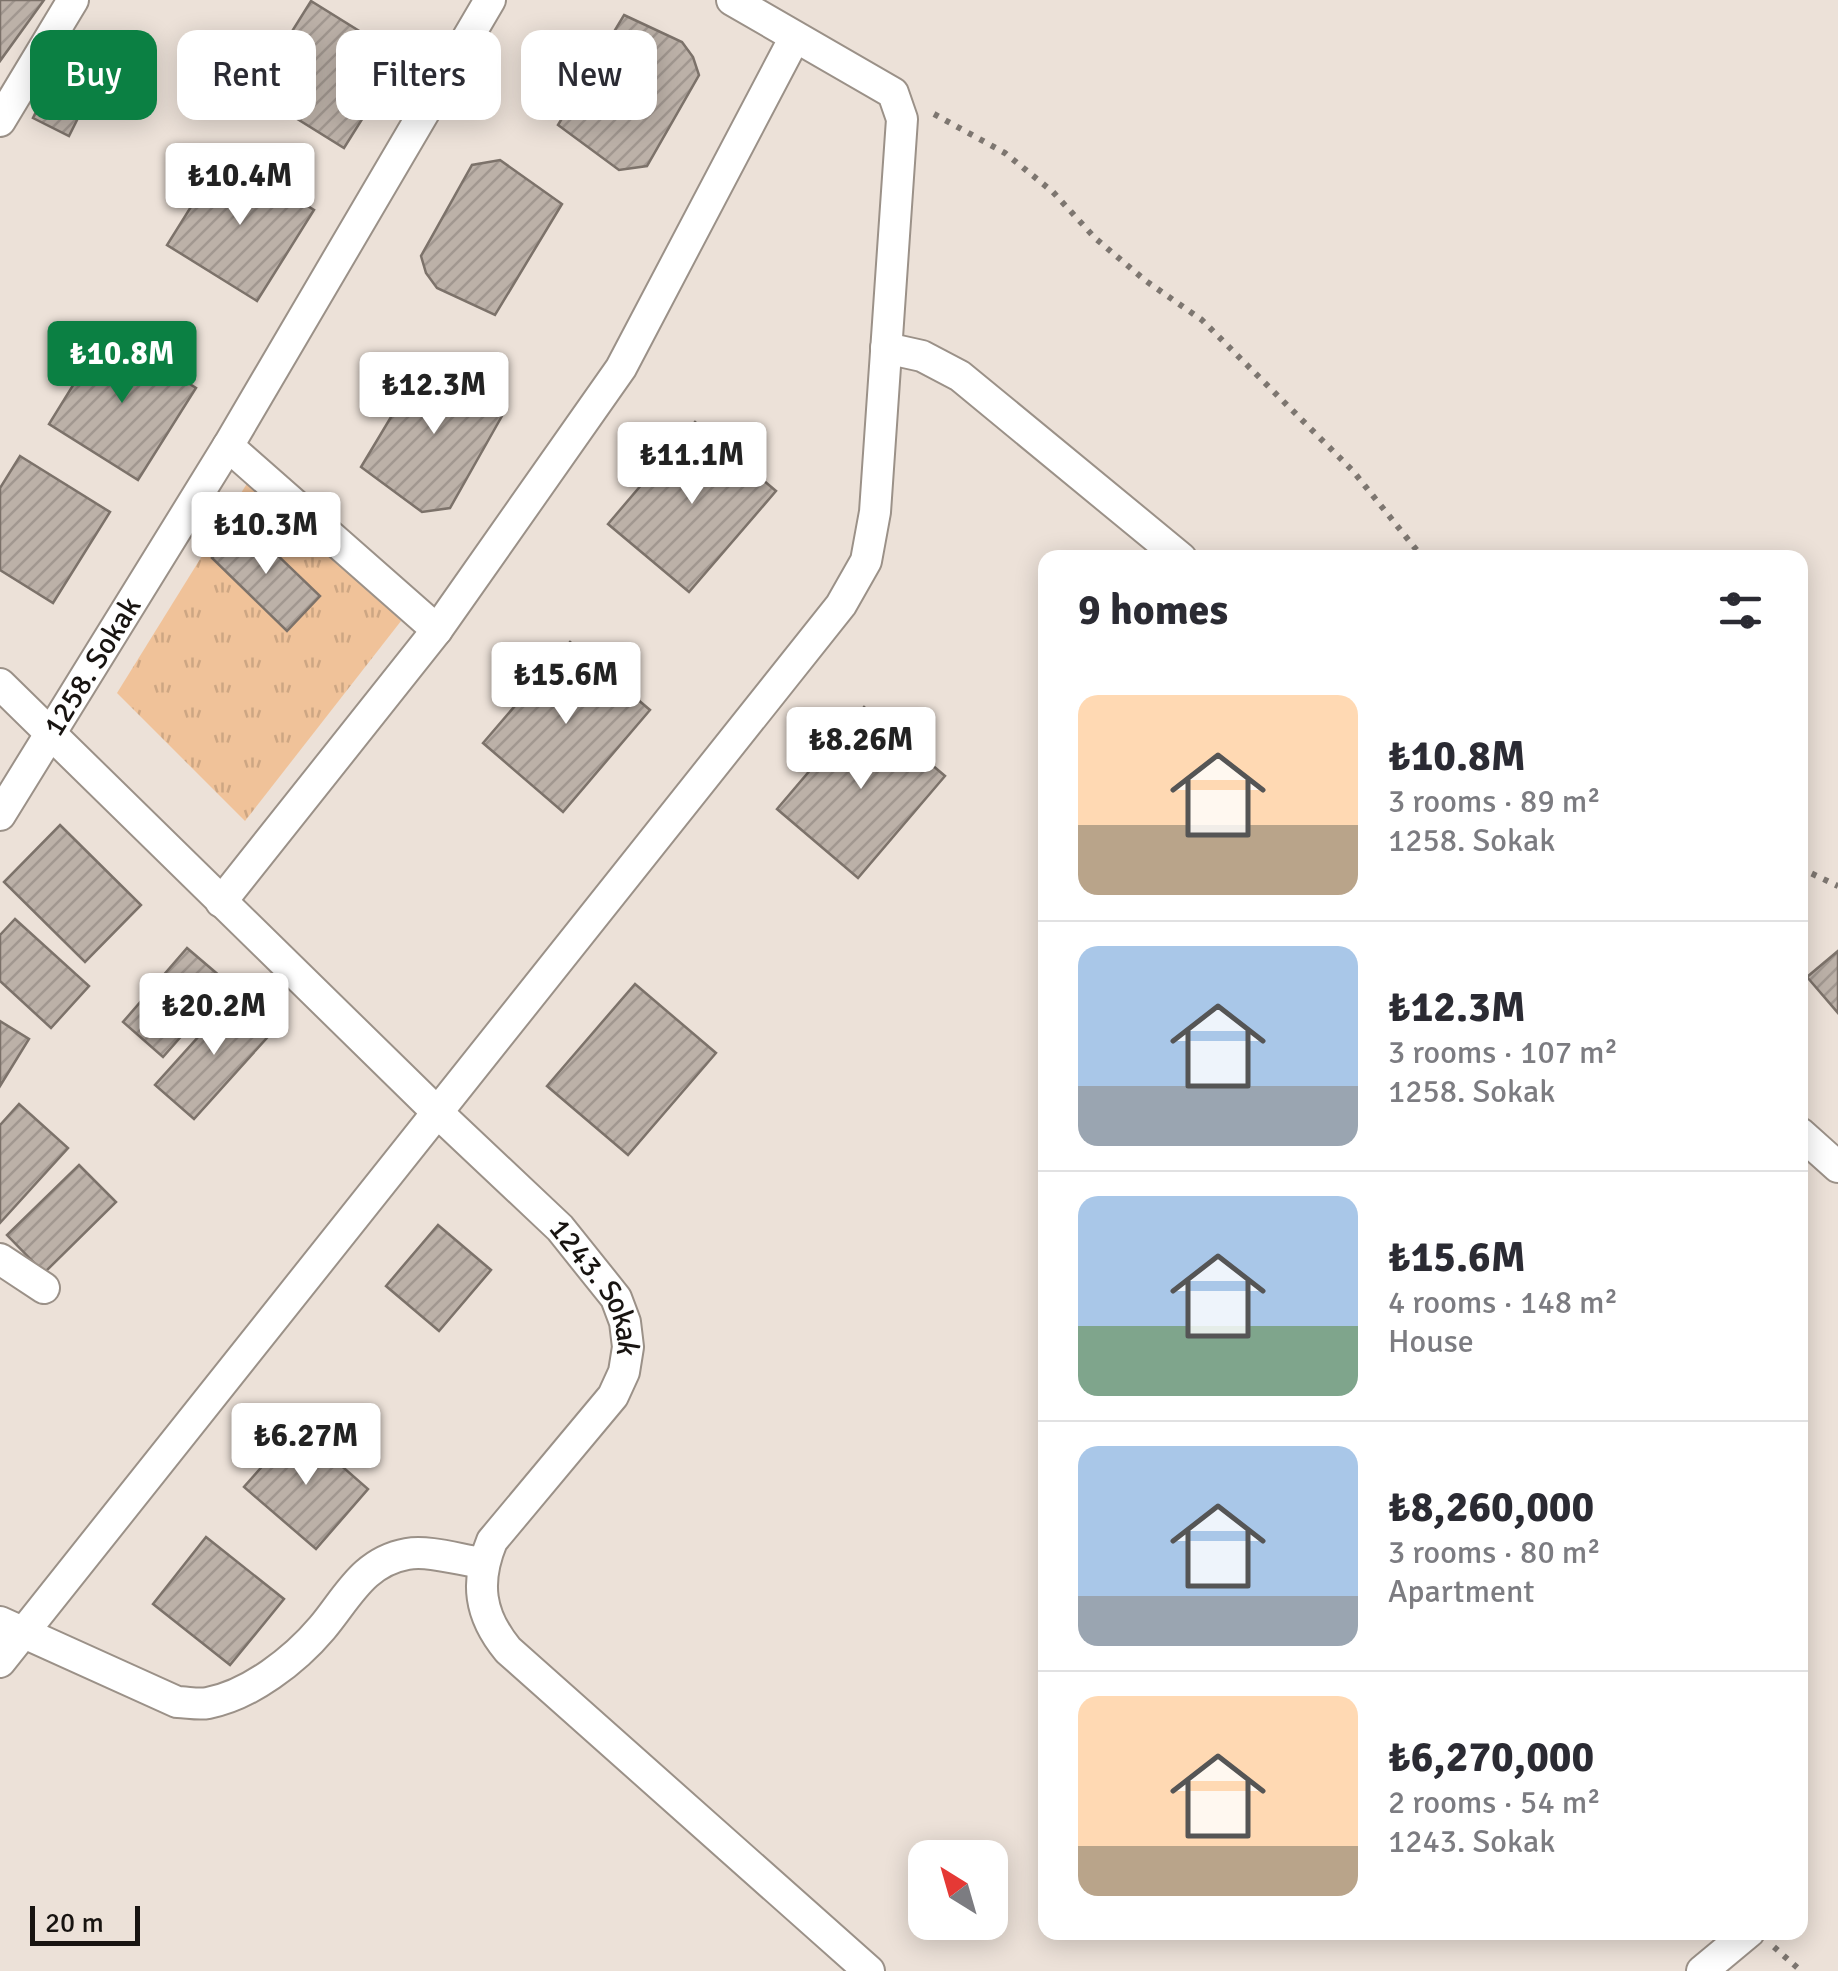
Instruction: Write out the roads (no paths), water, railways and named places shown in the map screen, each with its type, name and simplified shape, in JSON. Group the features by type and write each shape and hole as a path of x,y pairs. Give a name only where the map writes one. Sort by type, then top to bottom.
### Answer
{"street":[{"path":"0,121 73,0"},
{"name":"1258. Sokak","path":"0,814 228,446 490,0"},
{"path":"0,1662 11,1628 437,1112 856,584 872,537 902,119 892,94 732,0"},
{"path":"221,902 437,630 621,368 795,37"},
{"path":"886,348 922,356 960,376 1171,550"},
{"path":"228,446 437,630"},
{"name":"1243. Sokak","path":"0,684 560,1228 616,1298 625,1322 628,1347 624,1372 613,1396 492,1540 483,1562"},
{"path":"1808,1141 1838,1167"},
{"path":"0,1259 44,1288"},
{"path":"11,1628 177,1702 207,1704 254,1683 298,1653 354,1585 380,1563 411,1553 483,1562 480,1586 484,1609 493,1632 508,1650 869,1971"},
{"path":"1702,1971 1739,1940"}]}
